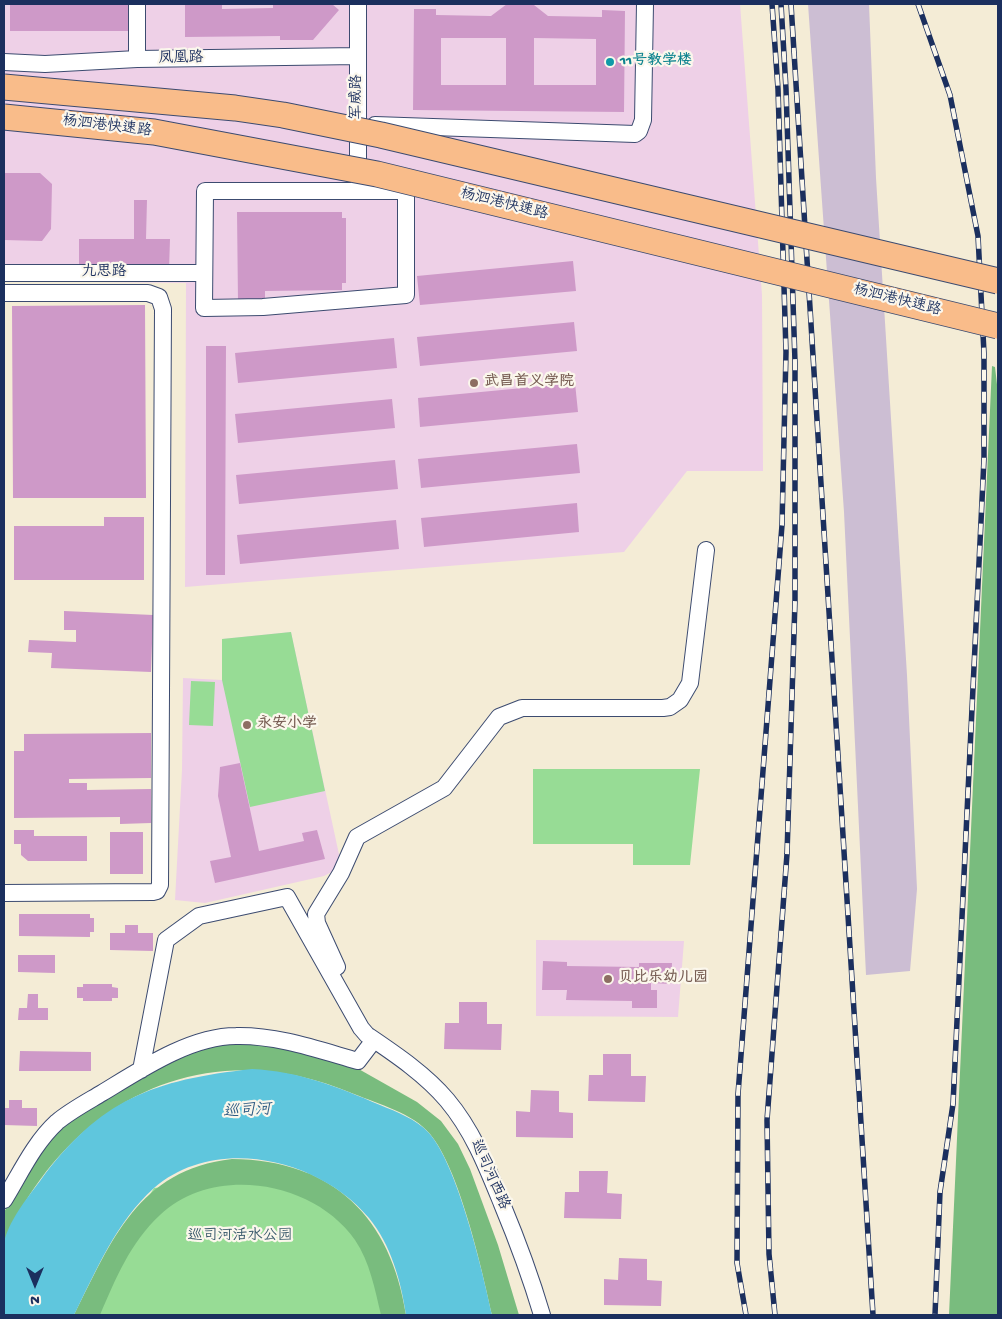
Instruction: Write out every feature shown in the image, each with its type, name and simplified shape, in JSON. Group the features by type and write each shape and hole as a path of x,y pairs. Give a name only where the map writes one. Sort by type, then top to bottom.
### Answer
{"highway":[{"name":"杨泗港快速路","path":"4,87 144,98 283,115 381,136 998,281"},
{"name":"杨泗港快速路","path":"4,117 154,132 377,174 998,326"}],"street":[{"path":"137,4 137,59"},
{"name":"军威路","path":"358,4 358,191"},
{"path":"358,125 635,134 643,120 644,4"},
{"name":"凤凰路","path":"4,62 45,64 137,59 358,56"},
{"path":"205,191 358,191 406,191 406,295 263,306 204,308 205,191"},
{"name":"九思路","path":"4,273 204,273"},
{"path":"4,293 148,293 159,297 163,309 160,885 157,891 153,892 4,893"},
{"path":"346,1001 335,961 317,923 316,914 341,873 357,837 444,788 492,724 505,713 522,708 663,708 670,707 680,700 692,678 706,550"},
{"path":"141,1070 164,945 167,938 199,916 287,897 346,1001"},
{"name":"巡司河西路","path":"346,1001 361,1028 426,1080 447,1100 465,1124 481,1151 509,1221 542,1315"},
{"path":"4,1200 35,1150 57,1123 141,1070 198,1042 216,1037 267,1038 358,1061 374,1040"}],"shaded area":[{"name":"武昌首义学院","path":"4,4 740,4 762,295 763,471 687,471 624,552 185,587 186,283 4,281"},
{"path":"808,4 869,4 876,178 907,675 917,889 910,971 866,975 844,512"},
{"name":"永安小学","path":"291,632 340,859 337,869 324,876 205,903 175,900 182,770 183,678 222,680 222,639"},
{"name":"贝比乐幼儿园","path":"536,940 684,941 678,1017 536,1016"}],"green space":[{"path":"992,366 995,367 998,393 998,1315 949,1315"},
{"path":"291,632 325,791 250,807 222,680 222,639"},
{"path":"191,681 215,682 213,726 189,725"},
{"path":"533,769 700,769 690,865 633,865 633,844 533,844"},
{"path":"212,1043 263,1043 348,1063 417,1102 441,1121 458,1144 470,1169 498,1245 519,1315 492,1315 476,1246 460,1194 441,1150 430,1134 414,1120 395,1110 299,1076 246,1070 195,1075 147,1091 103,1116 64,1150 31,1193 4,1243 4,1212 43,1146 60,1126 185,1053"},
{"path":"232,1159 268,1162 300,1170 328,1183 352,1201 371,1223 387,1250 398,1280 406,1315 381,1315 365,1257 355,1240 337,1220 315,1204 290,1193 262,1186 235,1185 207,1189 182,1199 160,1215 132,1249 118,1274 100,1315 74,1315 116,1236 132,1213 151,1193 173,1177 200,1166"},
{"name":"巡司河活水公园","path":"311,1173 406,1315 74,1315 154,1188"}],"water":[{"name":"巡司河","path":"252,1069 286,1073 333,1086 406,1116 429,1133 449,1168 459,1193 468,1220 492,1315 406,1315 398,1276 389,1252 369,1218 348,1198 323,1181 296,1168 266,1161 236,1158 207,1162 179,1171 154,1188 141,1201 118,1232 99,1264 74,1315 4,1315 2,1259 9,1227 29,1195 62,1153 85,1130 107,1112 131,1098 157,1088 186,1080"}],"building":[{"path":"10,4 130,4 130,31 10,31"},
{"path":"185,4 222,4 222,9 273,8 273,5 332,4 339,10 313,40 280,40 280,36 185,37"},
{"name":"11号教学楼","path":"507,4 534,5 548,16 602,17 602,10 625,11 624,112 413,110 414,9 436,9 436,15 491,16","holes":["441,38 506,38 506,85 441,85","534,38 596,39 596,85 534,85"]},
{"path":"4,173 40,173 52,184 51,229 42,241 4,240"},
{"path":"134,200 147,200 146,239 170,239 169,270 79,269 79,239 134,239"},
{"path":"237,212 342,212 342,218 346,218 346,283 342,283 342,290 265,291 265,302 238,302"},
{"path":"573,261 576,291 420,305 417,276"},
{"path":"145,305 146,498 13,498 12,306"},
{"path":"574,322 577,351 420,366 417,337"},
{"path":"394,338 397,368 238,383 235,353"},
{"path":"206,346 226,346 225,575 206,575"},
{"path":"575,383 578,412 420,427 418,398"},
{"path":"392,399 395,428 238,443 235,414"},
{"path":"577,444 580,473 421,488 418,459"},
{"path":"395,460 398,489 239,504 236,475"},
{"path":"577,503 579,532 424,547 421,518"},
{"path":"104,517 144,517 144,580 14,580 14,526 104,526"},
{"path":"396,520 399,549 240,564 237,535"},
{"path":"64,611 153,615 151,672 51,668 52,653 28,652 29,640 76,642 76,630 64,630"},
{"path":"151,733 151,778 69,779 69,783 87,783 87,790 151,789 151,823 120,824 120,817 14,818 14,751 24,751 24,734"},
{"path":"240,763 259,851 304,841 302,833 317,830 325,859 215,883 210,861 231,857 218,796 220,767"},
{"path":"14,830 34,830 34,836 87,836 87,861 28,861 21,855 21,844 14,844"},
{"path":"110,832 143,832 143,874 110,874"},
{"path":"19,914 90,914 90,918 94,918 94,932 90,932 90,937 19,936"},
{"path":"125,925 138,925 138,933 153,933 153,951 110,950 110,933 125,933"},
{"path":"18,955 55,955 55,973 18,972"},
{"path":"543,961 567,962 567,966 639,967 639,963 672,963 671,984 651,983 651,990 657,990 657,1008 632,1008 632,1001 566,1000 567,990 542,990"},
{"path":"83,984 112,984 112,987 118,988 118,998 112,998 112,1001 83,1001 83,998 77,998 77,987 83,987"},
{"path":"28,994 38,994 38,1008 48,1008 48,1020 18,1020 19,1008 27,1008"},
{"path":"459,1002 487,1002 487,1024 502,1024 501,1050 444,1049 445,1023 459,1023"},
{"path":"20,1051 91,1052 91,1071 19,1071"},
{"path":"603,1054 631,1054 631,1076 646,1076 645,1102 588,1101 589,1075 603,1075"},
{"path":"531,1090 559,1091 559,1112 573,1113 573,1138 516,1137 516,1111 530,1112"},
{"path":"9,1100 22,1100 22,1108 37,1108 37,1126 4,1125 4,1108 9,1108"},
{"path":"579,1171 608,1171 607,1193 622,1194 621,1219 564,1218 565,1192 579,1192"},
{"path":"619,1258 647,1259 647,1280 662,1281 661,1306 604,1305 604,1279 618,1280"}],"railway":[{"path":"746,1315 737,1263 738,1094 782,525 786,352 778,89 772,4"},
{"path":"775,1315 769,1254 767,1120 787,854 795,601 795,362 786,89 781,4"},
{"path":"791,4 873,1315"},
{"path":"918,4 950,95 978,236 984,353 984,459 953,1104 940,1192 935,1315"}],"place":[{"name":"11号教学楼","path":"610,62"},
{"name":"武昌首义学院","path":"474,383"},
{"name":"永安小学","path":"247,725"},
{"name":"贝比乐幼儿园","path":"608,979"}]}
